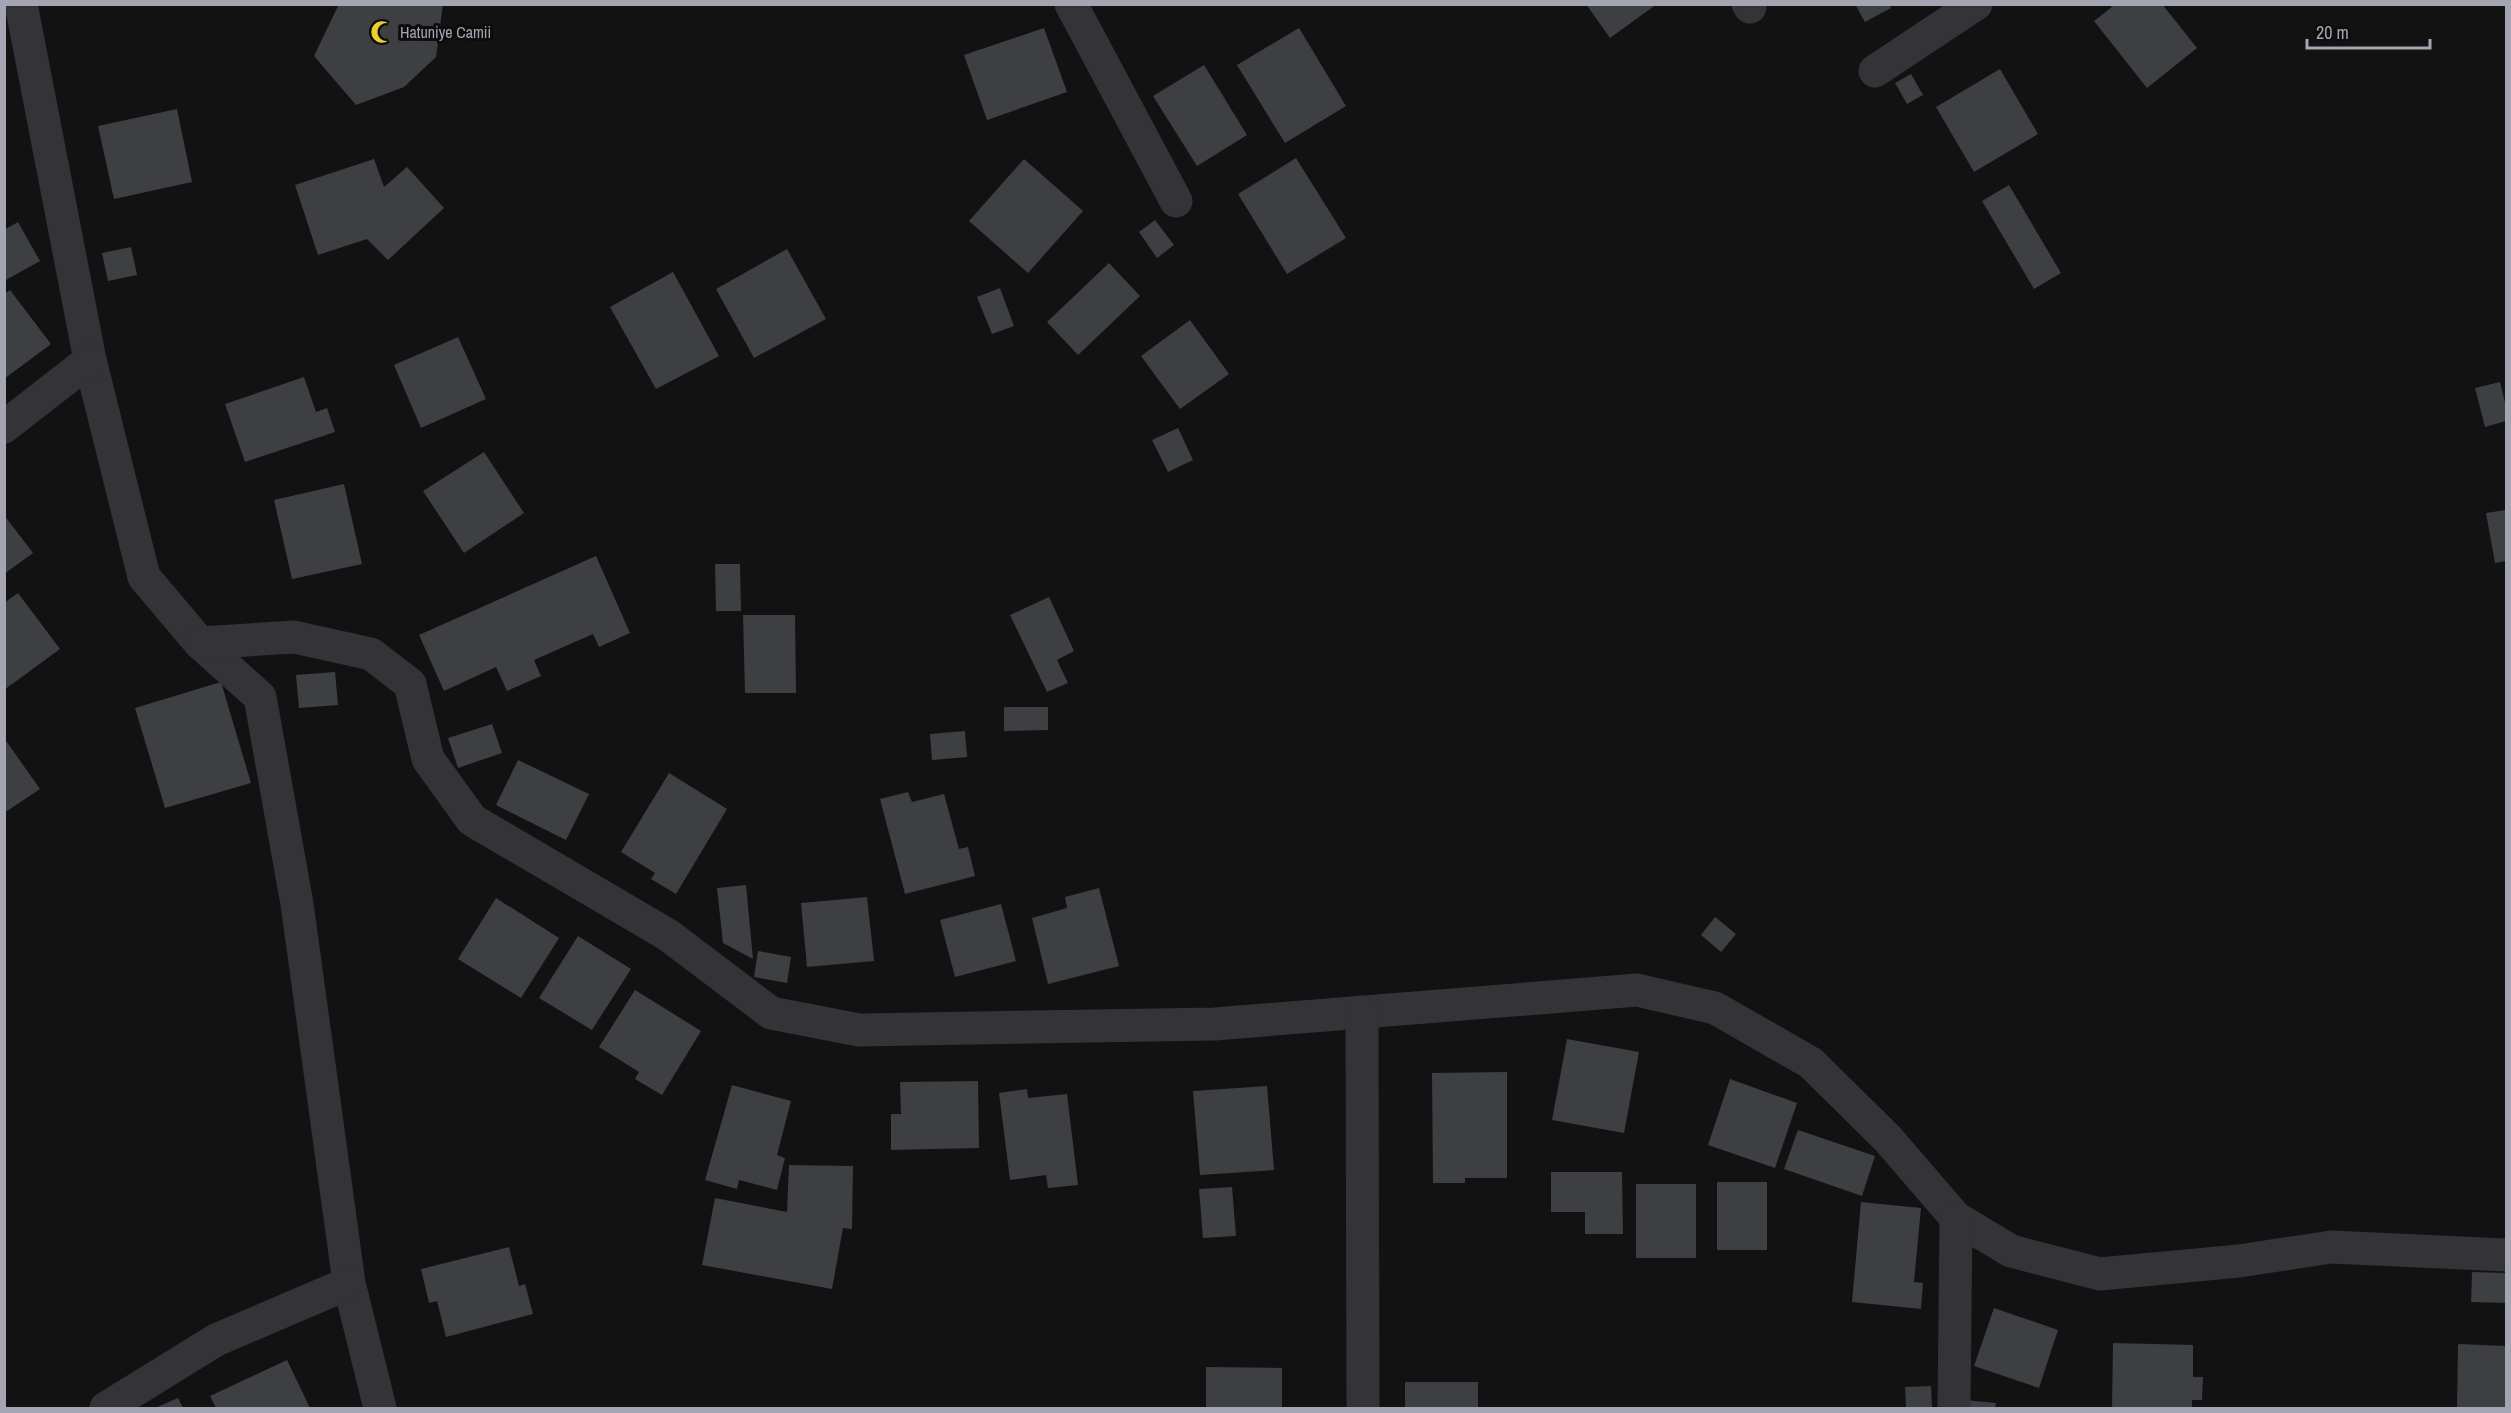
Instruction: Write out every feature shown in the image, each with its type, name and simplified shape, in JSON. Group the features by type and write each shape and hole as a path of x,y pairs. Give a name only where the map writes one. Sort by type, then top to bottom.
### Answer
{"street":[{"path":"21,4 90,360 144,577 200,643 260,697 297,904 349,1283 380,1408"},
{"path":"1071,4 1176,201"},
{"path":"1875,71 1976,4"},
{"path":"4,427 90,360"},
{"path":"200,643 294,637 371,654 410,684 428,759 472,820 668,935 771,1013 859,1030 1215,1024 1637,990 1715,1008 1811,1062 1888,1139 1956,1218 2011,1251 2100,1274 2239,1261 2331,1247 2506,1256"},
{"path":"1362,1012 1363,1408"},
{"path":"1954,1408 1956,1218"},
{"path":"106,1408 216,1340 349,1283"}],"building":[{"name":"Hatuniye Camii","path":"339,4 443,4 436,57 404,87 356,105 314,56"},
{"path":"1586,4 1657,4 1610,38"},
{"path":"1855,4 1889,4 1891,8 1865,22"},
{"path":"2109,4 2162,4 2197,48 2147,88 2094,21 2112,7"},
{"path":"1044,28 1067,92 987,120 964,55"},
{"path":"1299,28 1346,106 1285,143 1237,65"},
{"path":"1204,65 1247,135 1197,166 1153,96"},
{"path":"2000,69 2038,134 1974,172 1936,107"},
{"path":"1911,74 1923,95 1907,104 1895,83"},
{"path":"177,109 192,182 114,199 98,126"},
{"path":"1296,158 1346,238 1287,274 1238,194"},
{"path":"374,159 384,187 407,167 444,208 388,260 367,239 318,255 295,185"},
{"path":"1024,159 1083,211 1028,273 969,221"},
{"path":"2009,185 2061,273 2034,289 1982,201"},
{"path":"1155,220 1174,245 1157,258 1139,232"},
{"path":"18,222 40,261 4,281 4,230"},
{"path":"131,247 137,275 108,281 102,253"},
{"path":"787,249 826,319 754,358 716,289"},
{"path":"1109,263 1140,296 1078,355 1047,322"},
{"path":"673,272 719,356 656,389 610,307"},
{"path":"1000,288 1014,326 992,334 977,297"},
{"path":"10,290 51,344 4,379 4,294"},
{"path":"1190,320 1229,374 1180,409 1141,356"},
{"path":"458,337 486,399 421,428 394,365"},
{"path":"304,377 316,412 327,408 335,432 245,462 225,404"},
{"path":"2500,382 2506,407 2506,421 2485,427 2475,388"},
{"path":"1178,428 1193,460 1168,472 1152,440"},
{"path":"484,452 524,513 464,553 423,491"},
{"path":"344,484 362,564 292,579 274,500"},
{"path":"2506,510 2506,561 2495,563 2486,513"},
{"path":"4,515 33,553 4,574"},
{"path":"596,556 630,633 599,647 593,634 534,660 541,676 507,691 496,667 444,691 419,635"},
{"path":"715,564 740,564 741,611 716,611"},
{"path":"18,593 60,649 4,690 4,603"},
{"path":"1049,597 1074,651 1057,660 1068,683 1047,692 1010,615"},
{"path":"743,615 795,615 796,693 745,693"},
{"path":"335,672 338,705 299,708 296,675"},
{"path":"221,682 251,783 165,808 135,708"},
{"path":"1004,707 1048,707 1048,730 1004,731"},
{"path":"492,724 502,753 458,768 448,738"},
{"path":"965,731 967,757 932,760 930,734"},
{"path":"4,738 40,789 4,813"},
{"path":"518,760 589,794 566,840 496,805"},
{"path":"669,773 727,809 676,894 651,879 655,873 621,852"},
{"path":"908,792 912,802 944,794 959,849 968,847 975,876 905,894 880,799"},
{"path":"746,885 753,959 723,943 717,888"},
{"path":"1099,888 1119,966 1048,984 1032,918 1067,908 1065,897"},
{"path":"867,897 874,961 807,967 801,903"},
{"path":"496,898 559,938 521,998 458,959"},
{"path":"1001,904 1016,961 955,977 940,920"},
{"path":"1715,917 1736,934 1721,952 1701,935"},
{"path":"578,936 631,969 592,1030 539,998"},
{"path":"758,951 791,957 787,983 754,977"},
{"path":"635,990 701,1031 662,1095 635,1079 639,1072 599,1047"},
{"path":"1567,1039 1639,1052 1624,1133 1552,1120"},
{"path":"1507,1072 1507,1178 1465,1178 1465,1183 1433,1183 1432,1073"},
{"path":"1730,1079 1797,1103 1775,1168 1708,1145"},
{"path":"978,1081 979,1148 891,1150 891,1114 901,1114 900,1082"},
{"path":"732,1085 791,1101 777,1155 785,1158 777,1190 739,1180 737,1189 705,1180"},
{"path":"1267,1086 1274,1170 1200,1175 1193,1091"},
{"path":"1027,1089 1028,1098 1067,1094 1078,1185 1048,1188 1046,1175 1010,1180 999,1093"},
{"path":"1798,1130 1875,1156 1862,1196 1784,1169"},
{"path":"789,1165 853,1166 852,1229 843,1228 832,1289 702,1265 715,1198 787,1212"},
{"path":"1551,1172 1622,1172 1623,1234 1585,1234 1585,1212 1551,1212"},
{"path":"1717,1182 1767,1182 1767,1250 1717,1250"},
{"path":"1636,1184 1696,1184 1696,1258 1636,1258"},
{"path":"1232,1187 1236,1236 1203,1238 1199,1189"},
{"path":"1861,1202 1921,1208 1914,1282 1923,1283 1921,1309 1852,1302"},
{"path":"509,1247 519,1286 525,1284 533,1314 446,1337 437,1301 429,1303 421,1269"},
{"path":"2472,1272 2506,1273 2506,1303 2471,1302"},
{"path":"1994,1308 2058,1330 2039,1388 1974,1366"},
{"path":"2113,1343 2193,1345 2193,1377 2203,1377 2202,1400 2192,1400 2192,1408 2112,1408"},
{"path":"2458,1344 2506,1346 2506,1408 2457,1408"},
{"path":"287,1360 310,1408 216,1408 210,1396"},
{"path":"1206,1367 1282,1368 1282,1408 1206,1408"},
{"path":"1405,1382 1478,1382 1478,1408 1405,1408"},
{"path":"1931,1386 1932,1408 1906,1408 1905,1387"},
{"path":"178,1398 183,1408 155,1408"},
{"path":"1965,1400 1996,1403 1995,1408 1964,1408"}],"place":[{"name":"Hatuniye Camii","path":"382,32"}]}
